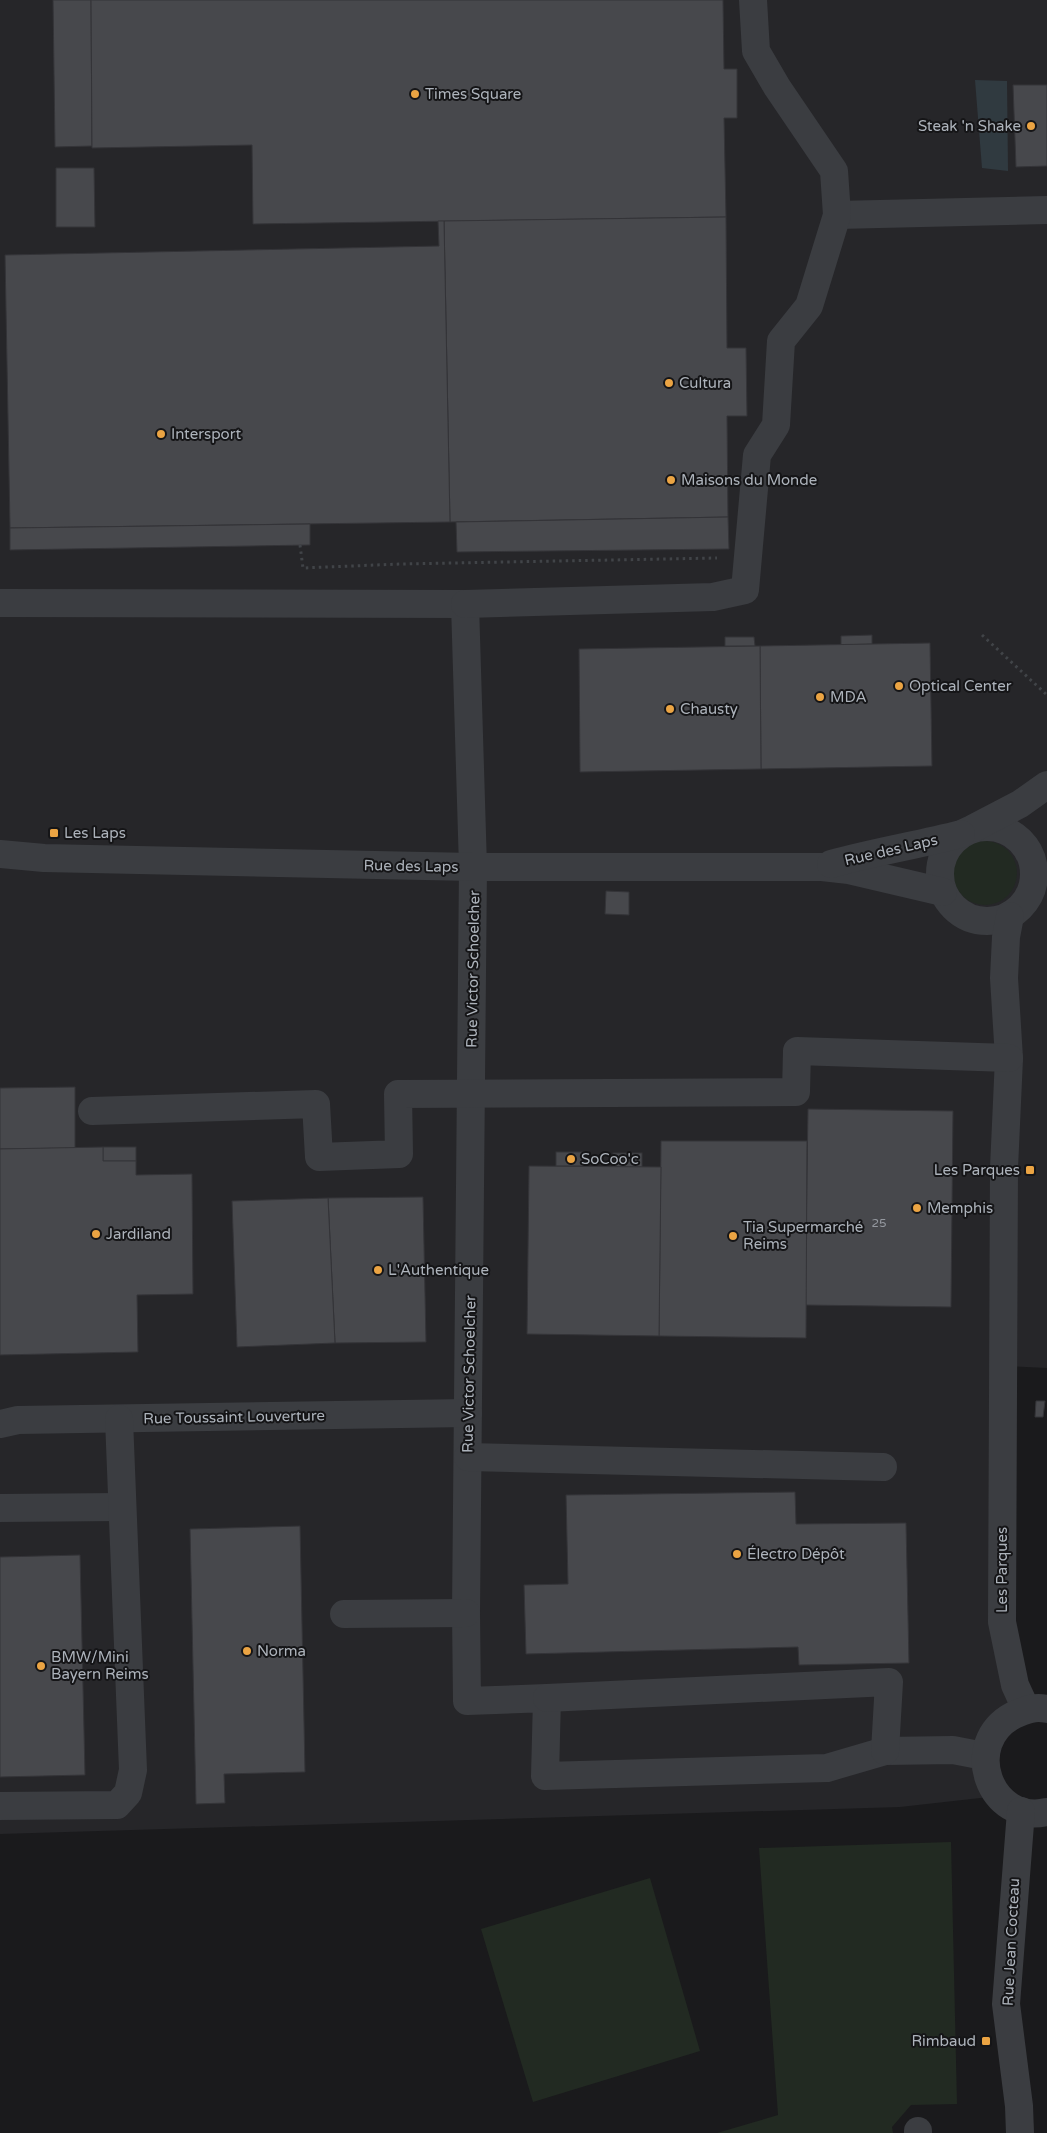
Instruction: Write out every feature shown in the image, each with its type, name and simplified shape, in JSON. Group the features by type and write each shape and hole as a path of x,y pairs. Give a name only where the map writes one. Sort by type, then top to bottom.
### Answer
{"street":[{"path":"0,603 465,604 713,598 745,590 757,455 776,425 781,341 809,306 837,215 834,171 777,87 756,51 753,0"},
{"path":"837,215 1047,210"},
{"name":"Rue Victor Schoelcher","path":"465,604 474,867 466,1613 467,1701 546,1698"},
{"name":"Rue des Laps","path":"822,867 877,851 922,844 968,831 1020,804 1047,785"},
{"path":"1034,879 1031,856 1018,838 997,828 968,831 949,845 942,860 940,876 943,892 954,908 969,918 990,921 1010,916 1027,900 1032,890 1034,879 1047,853"},
{"name":"Rue des Laps","path":"0,854 44,858 474,867 822,867 849,870 943,892"},
{"name":"Les Parques","path":"1010,916 1006,937 1004,978 1009,1058 1004,1168 1002,1622 1015,1685 1037,1709"},
{"name":"Les Parques","path":"969,918 986,938 1004,978"},
{"path":"92,1111 316,1104 319,1156 399,1154 398,1094 471,1092 796,1092 797,1051 1009,1058"},
{"name":"Rue Toussaint Louverture","path":"0,1424 18,1420 468,1413"},
{"path":"0,1806 116,1805 128,1793 133,1770 121,1507 119,1418"},
{"path":"468,1457 883,1467"},
{"path":"0,1508 121,1507"},
{"path":"344,1614 466,1613"},
{"path":"885,1751 889,1682 546,1698 546,1776 827,1768 885,1751 953,1750 984,1756"},
{"path":"1034,1811 1008,1805 998,1796 986,1772 984,1756 993,1731 1002,1721 1037,1709"},
{"name":"Rue Jean Cocteau","path":"1020,2133 1019,2106 1006,2004 1034,1811"}],"path":[{"path":"300,545 303,568 410,564 748,558"},
{"path":"982,635 1047,695"}],"shaded area":[{"path":"0,0 1047,0 1047,1368 1003,1366 1002,1622 1026,1709 993,1731 998,1796 900,1807 0,1834"},
{"path":"975,80 1007,81 1008,171 982,168"},
{"path":"985,841 1003,847 1011,855 1017,873 1011,891 1003,899 985,905 967,899 959,891 953,873 959,855 967,847"},
{"path":"951,1842 957,2104 911,2105 892,2127 893,2133 717,2133 778,2115 759,1848"},
{"path":"650,1878 700,2051 533,2102 481,1929"}],"building":[{"path":"53,0 91,0 92,146 55,147"},
{"name":"Times Square","path":"91,0 723,0 724,69 737,69 737,118 724,118 726,217 253,224 252,145 92,148"},
{"name":"Steak 'n Shake","path":"1013,85 1047,85 1047,166 1016,167"},
{"path":"56,168 94,168 95,227 56,227"},
{"path":"726,217 727,348 746,348 747,416 727,416 728,517 450,522 444,221"},
{"path":"438,221 444,221 450,522 10,528 5,255 439,246"},
{"path":"728,517 729,549 457,552 456,522"},
{"path":"310,524 310,545 10,550 10,528"},
{"path":"872,635 872,644 841,645 841,636"},
{"path":"725,637 754,637 755,646 725,646"},
{"path":"930,643 932,766 761,769 760,646"},
{"name":"Chausty","path":"760,646 761,769 580,772 579,649"},
{"path":"606,891 629,892 629,915 605,914"},
{"path":"75,1087 75,1148 0,1149 0,1088"},
{"path":"808,1109 953,1111 951,1307 805,1305"},
{"name":"Tia Supermarché Reims","path":"661,1141 807,1141 806,1338 659,1336"},
{"path":"103,1147 136,1147 136,1161 103,1161"},
{"name":"Jardiland","path":"103,1147 103,1161 136,1161 136,1175 192,1174 193,1294 137,1295 138,1352 0,1355 0,1149"},
{"name":"SoCoo'c","path":"556,1152 586,1152 586,1166 556,1166"},
{"path":"613,1153 642,1153 642,1167 613,1167"},
{"path":"529,1166 661,1167 659,1336 527,1334"},
{"name":"L'Authentique","path":"423,1197 426,1342 335,1343 328,1198"},
{"path":"328,1198 335,1343 237,1347 232,1201"},
{"path":"1036,1401 1045,1401 1043,1417 1035,1417"},
{"name":"Électro Dépôt","path":"795,1492 796,1524 906,1523 909,1663 799,1665 798,1647 526,1654 524,1585 568,1584 566,1495"},
{"name":"Norma","path":"300,1526 305,1772 224,1774 225,1803 196,1804 190,1529"},
{"name":"BMW/Mini Bayern Reims","path":"80,1555 85,1775 0,1777 0,1557"}],"place":[{"name":"Times Square","path":"415,94"},
{"name":"Steak 'n Shake","path":"1031,126"},
{"name":"Cultura","path":"669,383"},
{"name":"Intersport","path":"161,434"},
{"name":"Maisons du Monde","path":"671,480"},
{"name":"Optical Center","path":"899,686"},
{"name":"MDA","path":"820,697"},
{"name":"Chausty","path":"670,709"},
{"name":"Les Laps","path":"54,833"},
{"name":"SoCoo'c","path":"571,1159"},
{"name":"Les Parques","path":"1030,1170"},
{"name":"Memphis","path":"917,1208"},
{"name":"Jardiland","path":"96,1234"},
{"name":"Tia Supermarché Reims","path":"733,1236"},
{"name":"L'Authentique","path":"378,1270"},
{"name":"Électro Dépôt","path":"737,1554"},
{"name":"Norma","path":"247,1651"},
{"name":"BMW/Mini Bayern Reims","path":"41,1666"},
{"name":"Rimbaud","path":"986,2041"}]}
